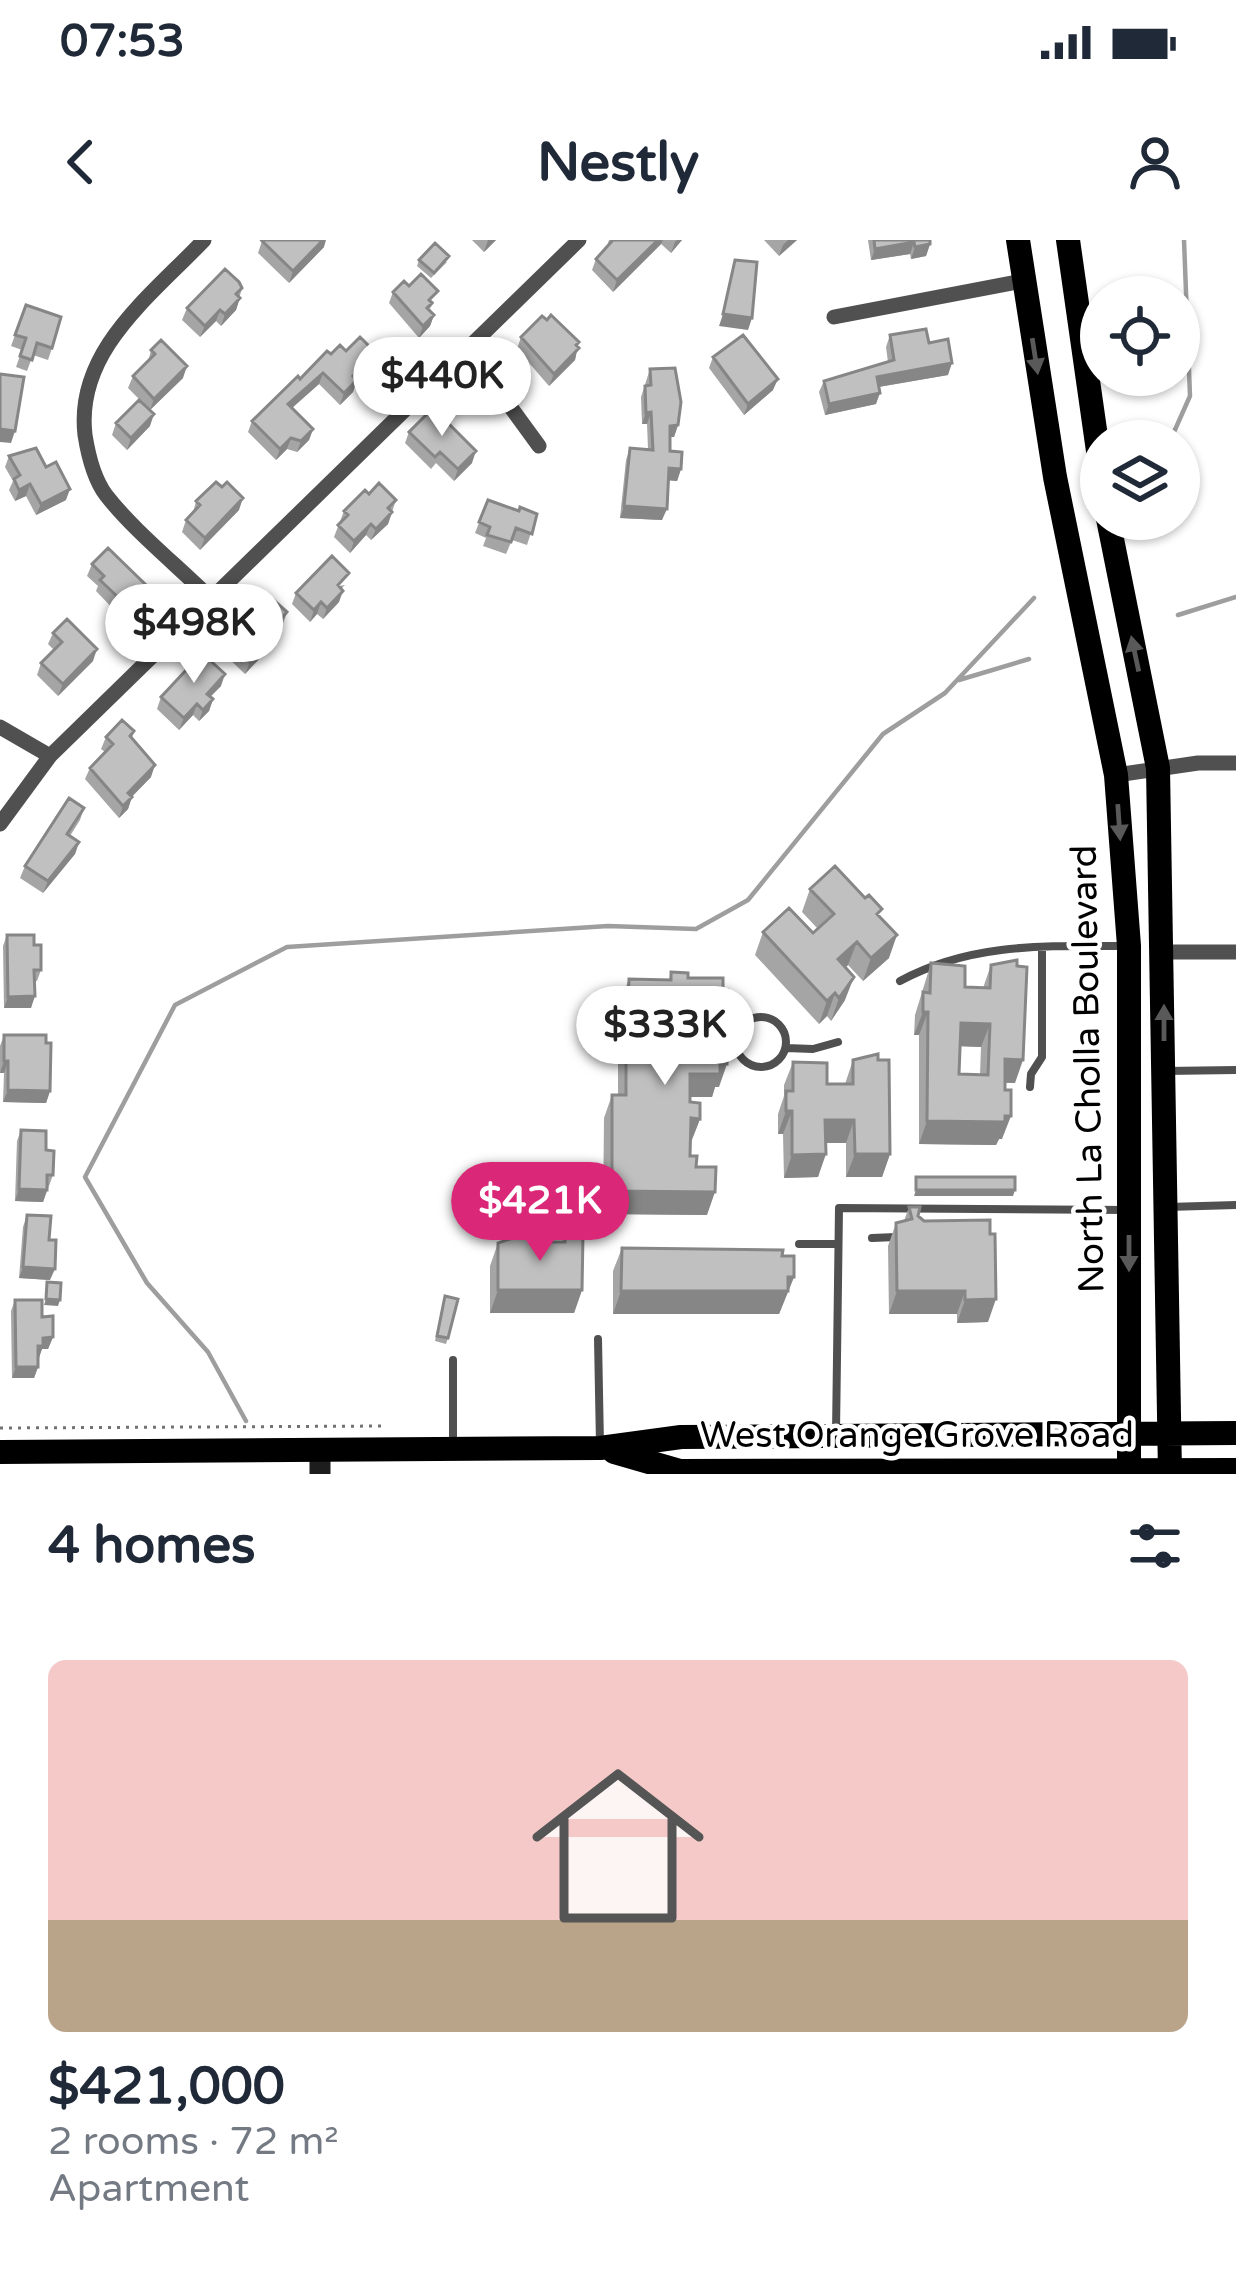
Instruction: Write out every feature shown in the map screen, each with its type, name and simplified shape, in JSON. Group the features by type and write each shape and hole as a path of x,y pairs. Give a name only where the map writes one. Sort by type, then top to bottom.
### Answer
{"main road":[{"name":"North La Cholla Boulevard","path":"1018,240 1055,477 1116,775 1129,946 1129,1473"},
{"path":"1068,240 1094,420"},
{"path":"1112,540 1158,768 1170,1473"},
{"name":"West Orange Grove Road","path":"0,1452 320,1463 453,1451 601,1448 680,1437 1236,1433"},
{"name":"West Orange Grove Road","path":"601,1448 680,1472 1236,1470"}],"street":[{"path":"204,240 114,335 92,368 82,408 87,453 105,493 211,598"},
{"path":"0,824 50,756 579,240"},
{"path":"834,317 1022,281"},
{"path":"469,350 539,446"},
{"path":"0,727 50,756"},
{"path":"1116,775 1236,763"},
{"path":"1163,952 1236,952"}],"lane":[{"path":"900,981 938,960 1042,947 1129,946"},
{"path":"1030,1087 1031,1074 1042,1057 1042,947"},
{"path":"767,1018 780,1027 785,1048 776,1063 759,1067 744,1060 736,1037 745,1023 767,1018"},
{"path":"785,1048 838,1042"},
{"path":"1164,1071 1236,1070"},
{"path":"1167,1207 1236,1205"},
{"path":"836,1436 839,1208 1129,1210"},
{"path":"872,1238 897,1237"},
{"path":"799,1244 838,1244"},
{"path":"598,1339 601,1448"},
{"path":"453,1360 453,1451"}],"path":[{"path":"0,1428 384,1426"}],"building":[{"path":"264,240 323,240 293,271"},
{"path":"613,240 658,240 617,280 596,259"},
{"path":"874,240 930,240 930,244 875,249"},
{"path":"435,243 449,256 434,273 419,260"},
{"path":"735,260 757,262 752,318 723,314"},
{"path":"225,269 239,282 242,288 236,294 240,298 205,326 187,308"},
{"path":"421,274 438,291 427,308 434,315 423,326 393,292 404,281 409,286"},
{"path":"26,305 61,317 52,348 37,343 32,360 20,356 26,338 15,335"},
{"path":"551,315 579,342 579,348 554,374 521,337 542,316 547,320"},
{"path":"926,329 929,343 948,339 952,363 877,377 880,393 829,404 824,381 894,360 890,335"},
{"path":"743,335 778,379 748,404 713,357"},
{"path":"360,337 376,353 353,376 357,380 344,393 323,373 288,404 313,429 301,441 291,438 280,449 252,421 327,351 331,354 340,345 346,351"},
{"path":"161,340 187,366 154,399 133,376 155,354 151,350"},
{"path":"675,368 681,402 678,425 670,426 670,451 682,452 681,469 669,468 667,509 624,506 630,448 653,450 645,386 651,385 650,369"},
{"path":"0,374 24,377 15,431 0,429"},
{"path":"139,400 154,414 131,438 116,423"},
{"path":"433,408 476,451 458,469 440,452 435,457 409,432"},
{"path":"36,448 46,467 56,462 70,489 41,504 30,484 19,490 14,479 20,475 9,456"},
{"path":"216,482 222,487 227,482 243,498 205,538 186,520 200,505 196,501"},
{"path":"379,483 396,500 388,508 392,512 376,529 371,524 354,541 338,525 348,515 344,511"},
{"path":"488,500 537,514 532,534 516,528 511,542 487,535 490,527 479,522"},
{"path":"108,548 145,584 125,604 100,580 104,576 92,564"},
{"path":"332,556 349,573 338,585 343,591 327,608 321,602 314,610 296,593"},
{"path":"267,594 287,612 276,625 280,629 250,662 229,643 238,633 235,629"},
{"path":"67,619 97,649 63,684 41,663 62,642 53,633"},
{"path":"202,653 225,674 207,694 213,699 203,710 197,704 184,718 161,697"},
{"path":"122,720 155,765 128,793 132,797 123,806 90,768 113,744 106,737"},
{"path":"69,798 84,808 67,834 79,842 48,881 25,866"},
{"path":"835,866 882,909 877,914 897,935 871,958 857,942 838,959 854,977 839,998 835,993 827,1001 763,932 789,908 813,933 834,914 810,889"},
{"path":"7,935 34,935 34,945 41,945 41,970 34,970 35,996 8,997"},
{"path":"1017,960 1017,966 1027,967 1023,1060 1005,1059 1011,1116 1005,1116 1005,1122 927,1121 928,1012 923,1012 923,992 930,993 931,963 965,966 965,987 990,988 991,965","holes":["961,1023 990,1024 988,1075 959,1074"]},
{"path":"671,972 688,973 688,978 723,978 723,990 728,990 724,1015 698,1015 697,1041 723,1041 727,1064 720,1064 720,1074 690,1074 690,1102 700,1103 700,1119 691,1118 690,1156 697,1156 696,1167 716,1167 715,1192 612,1191 612,1095 626,1095 626,1040 661,1041 661,1012 628,1012 629,979 671,980"},
{"path":"4,1035 46,1035 46,1043 51,1043 50,1091 8,1090"},
{"path":"878,1054 878,1060 889,1060 890,1154 855,1154 854,1120 825,1120 826,1154 792,1155 792,1111 786,1111 786,1091 793,1091 793,1062 827,1063 827,1084 853,1084 853,1060"},
{"path":"21,1130 46,1131 46,1150 54,1151 47,1190 19,1189"},
{"path":"916,1177 1015,1177 1015,1190 916,1190"},
{"path":"909,1207 920,1207 918,1216 924,1221 990,1220 990,1234 995,1234 996,1299 965,1300 965,1291 897,1291 896,1223 912,1219"},
{"path":"27,1215 51,1216 49,1240 56,1240 55,1269 23,1267"},
{"path":"510,1234 539,1234 539,1242 565,1242 565,1234 583,1234 582,1290 498,1290 498,1243 510,1239"},
{"path":"622,1248 783,1250 782,1256 794,1256 794,1277 788,1277 788,1291 621,1291"},
{"path":"47,1282 61,1283 60,1300 46,1299"},
{"path":"445,1296 458,1299 448,1338 437,1336"},
{"path":"15,1300 42,1300 42,1317 53,1316 53,1337 43,1338 43,1346 38,1346 38,1367 16,1367"}],"waterway":[{"path":"1179,420 1190,396 1184,240"},
{"path":"1178,615 1236,597"},
{"path":"246,1421 208,1352 147,1283 85,1177 175,1005 287,947 608,926 696,929 748,900 883,734 945,693 1034,598"},
{"path":"959,680 1029,659"}]}
